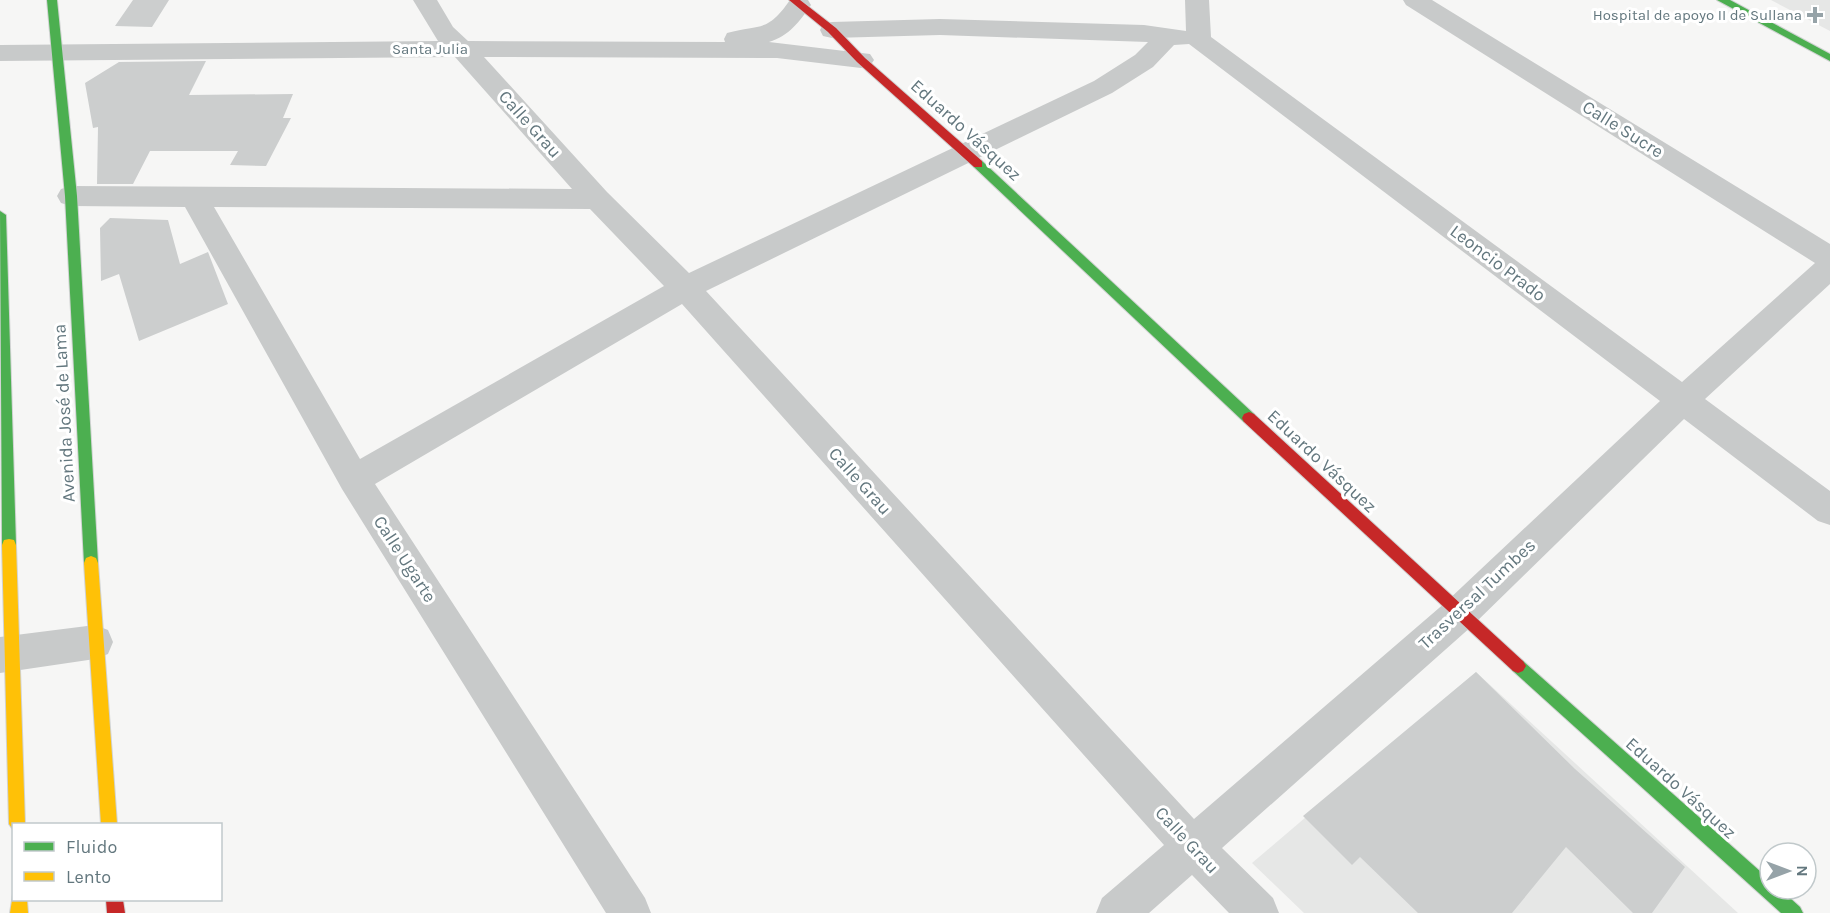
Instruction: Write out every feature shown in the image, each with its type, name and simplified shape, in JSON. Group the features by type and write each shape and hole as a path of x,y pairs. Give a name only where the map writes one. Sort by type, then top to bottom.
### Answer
{"main road":[{"name":"Avenida José de Lama","path":"52,0 71,196 95,642 109,823"},
{"path":"1722,0 1830,58"},
{"name":"Eduardo Vásquez","path":"797,2 832,30 861,60 967,154 1459,614 1794,913"},
{"path":"0,214 6,655 17,823"}],"street":[{"name":"Calle Grau","path":"424,0 453,40 597,199 685,288 1192,846 1258,913"},
{"path":"832,30 940,27 1144,33 1199,40 1197,0"},
{"name":"Calle Sucre","path":"1416,0 1830,258"},
{"name":"Santa Julia","path":"0,30 55,41 744,40 766,35 787,23 797,2"},
{"path":"354,479 685,288 1103,87 1144,61 1168,36"},
{"name":"Santa Julia","path":"453,40 777,51 861,60"},
{"name":"Leoncio Prado","path":"1199,40 1830,510"},
{"name":"Santa Julia","path":"0,53 55,41"},
{"path":"71,196 597,199"},
{"name":"Calle Ugarte","path":"194,197 354,479 630,913"},
{"name":"Trasversal Tumbes","path":"1117,913 1459,614 1683,400 1830,267"},
{"path":"6,655 95,642"}],"shaded area":[{"name":"Hospital de apoyo II de Sullana","path":"1771,0 1830,0 1830,31"},
{"path":"1476,672 1738,913 1304,913 1252,863"}],"building":[{"path":"133,0 169,0 152,27 115,26"},
{"path":"206,61 189,95 293,94 283,118 291,118 266,166 230,165 238,151 150,151 133,184 97,184 98,127 93,128 85,83 119,62"},
{"path":"110,218 168,220 180,264 208,252 228,304 139,341 119,274 101,281 100,228"},
{"path":"1476,672 1575,769 1685,867 1652,913 1633,913 1566,847 1512,913 1418,913 1360,857 1352,865 1303,816"}],"traffic: fast":[{"path":"52,0 71,196 91,563"},
{"path":"1722,0 1830,58"},
{"path":"978,164 1249,418"},
{"path":"0,215 9,545"},
{"path":"1518,666 1794,913"}],"traffic: slow":[{"path":"9,545 17,823"},
{"path":"91,563 109,823"},
{"path":"19,901 19,913"}],"traffic: jam":[{"path":"794,0 832,30 861,60 978,164"},
{"path":"1249,418 1518,666"},
{"path":"115,901 116,913"}],"place":[{"name":"Hospital de apoyo II de Sullana","path":"1815,15"}]}
